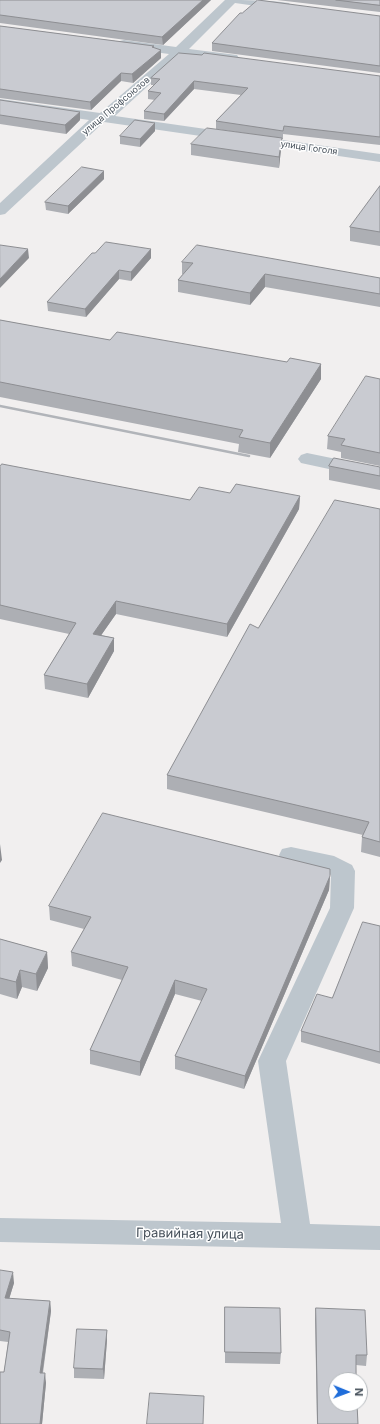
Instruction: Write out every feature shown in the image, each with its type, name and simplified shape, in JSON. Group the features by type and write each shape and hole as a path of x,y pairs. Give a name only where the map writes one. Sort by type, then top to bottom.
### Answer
{"street":[{"name":"улица Профсоюзов","path":"0,211 94,123 103,118 179,51 232,0"},
{"path":"236,0 297,7"},
{"path":"109,42 249,61"},
{"name":"улица Гоголя","path":"0,103 380,158"},
{"path":"307,459 380,474"},
{"path":"291,855 324,862 343,871 342,908 272,1061 297,1236"},
{"name":"Гравийная улица","path":"0,1230 380,1238"}],"building":[{"path":"0,0 203,0 162,37 0,15"},
{"path":"258,0 380,16 380,66 212,43 240,13"},
{"path":"336,0 380,0 380,5"},
{"path":"0,26 154,46 152,47 161,50 132,74 121,73 90,102 0,89"},
{"path":"179,53 202,55 204,53 380,76 380,137 284,126 283,131 216,121 248,88 194,81 164,114 144,111 161,93 148,91 160,79 151,78"},
{"path":"0,100 80,112 65,125 0,115"},
{"path":"135,120 155,123 140,139 120,136"},
{"path":"207,128 282,138 279,157 191,144"},
{"path":"82,167 104,171 68,206 45,202"},
{"path":"380,186 380,232 350,227"},
{"path":"106,242 151,249 131,272 119,270 85,309 47,302 92,253 95,253"},
{"path":"0,245 28,249 0,279"},
{"path":"197,245 380,278 380,294 265,274 250,293 178,280 193,263 182,262"},
{"path":"0,320 110,340 117,332 287,362 290,358 321,364 270,443 239,437 243,430 0,382"},
{"path":"366,376 380,379 380,453 341,445 345,439 328,436"},
{"path":"334,458 380,467 380,476 329,466"},
{"path":"2,464 190,500 199,487 230,493 236,484 300,496 227,624 116,601 93,634 114,638 87,684 44,675 76,623 0,605 0,467"},
{"path":"335,500 380,509 380,842 362,837 369,822 167,775 250,624 258,628"},
{"path":"103,813 330,869 330,876 245,1076 175,1056 207,989 175,980 140,1062 90,1050 128,967 71,952 91,917 49,906"},
{"path":"363,922 380,926 380,1052 301,1031 317,994 332,998"},
{"path":"0,939 47,952 36,974 20,970 16,982 0,978"},
{"path":"0,1270 13,1272 5,1298 50,1301 40,1373 45,1373 40,1424 0,1424 0,1372 4,1372 10,1332 0,1330"},
{"path":"225,1307 280,1308 281,1353 225,1352"},
{"path":"316,1308 365,1310 367,1355 356,1355 356,1372 328,1372 328,1412 357,1412 358,1424 318,1424"},
{"path":"77,1329 107,1330 103,1369 74,1368"},
{"path":"150,1393 204,1396 203,1424 147,1424"}],"railway":[{"path":"0,406 249,456"}]}
